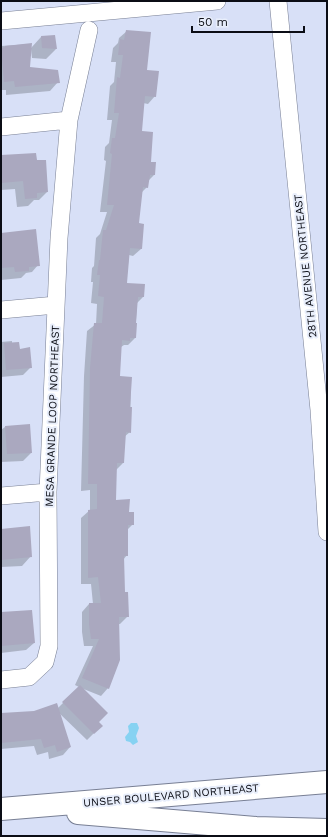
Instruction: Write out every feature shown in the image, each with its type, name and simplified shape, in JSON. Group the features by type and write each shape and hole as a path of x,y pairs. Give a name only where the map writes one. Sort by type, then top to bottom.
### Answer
{"main road":[{"name":"UNSER BOULEVARD NORTHEAST","path":"8,808 327,782"},
{"name":"UNSER BOULEVARD NORTHEAST","path":"8,808 256,828 327,830"}],"street":[{"path":"1,21 217,1"},
{"name":"28TH AVENUE NORTHEAST","path":"278,1 319,410 327,532"},
{"name":"MESA GRANDE LOOP NORTHEAST","path":"1,680 29,677 45,662 49,646 48,492 59,238 70,120 90,30"},
{"path":"1,126 70,120"},
{"path":"1,310 56,305"},
{"path":"1,496 48,492"}],"water":[{"path":"131,723 137,723 139,728 136,736 138,742 133,745 126,741 125,737 129,732 128,726"}],"building":[{"path":"126,30 151,32 147,70 159,71 156,97 145,96 142,131 153,132 151,162 156,162 155,175 150,175 148,188 143,187 139,223 144,224 142,249 130,248 127,283 145,284 144,297 138,297 136,338 130,338 130,341 122,340 120,376 132,377 130,407 132,407 131,433 126,432 124,463 117,463 116,500 130,499 129,512 134,512 134,525 128,525 128,556 124,556 125,592 128,592 129,617 119,617 120,660 109,689 82,678 99,639 91,639 89,624 89,603 101,603 98,577 88,578 88,510 97,509 97,484 88,484 90,368 94,323 102,323 104,297 98,296 100,275 97,275 103,230 106,230 114,205 107,205 112,154 110,153 112,138 115,138 119,113 114,113 117,77 120,78 123,55 118,55 120,39 124,40"},
{"path":"55,35 57,49 42,48 41,36"},
{"path":"32,43 30,67 58,70 60,83 15,87 14,81 4,82 1,48 5,46"},
{"path":"36,153 37,160 46,160 48,192 37,193 37,198 25,199 23,181 1,183 1,155"},
{"path":"36,229 40,266 29,267 29,271 15,272 14,267 1,268 1,233"},
{"path":"19,342 20,349 30,347 32,368 6,370 4,343"},
{"path":"30,424 32,453 7,454 5,426"},
{"path":"30,526 32,557 1,560 1,529"},
{"path":"32,610 35,643 1,646 1,612"},
{"path":"80,685 108,713 99,722 103,726 94,734 62,702"},
{"path":"57,703 71,747 57,752 55,745 44,748 41,739 1,743 1,713 34,711"}]}
